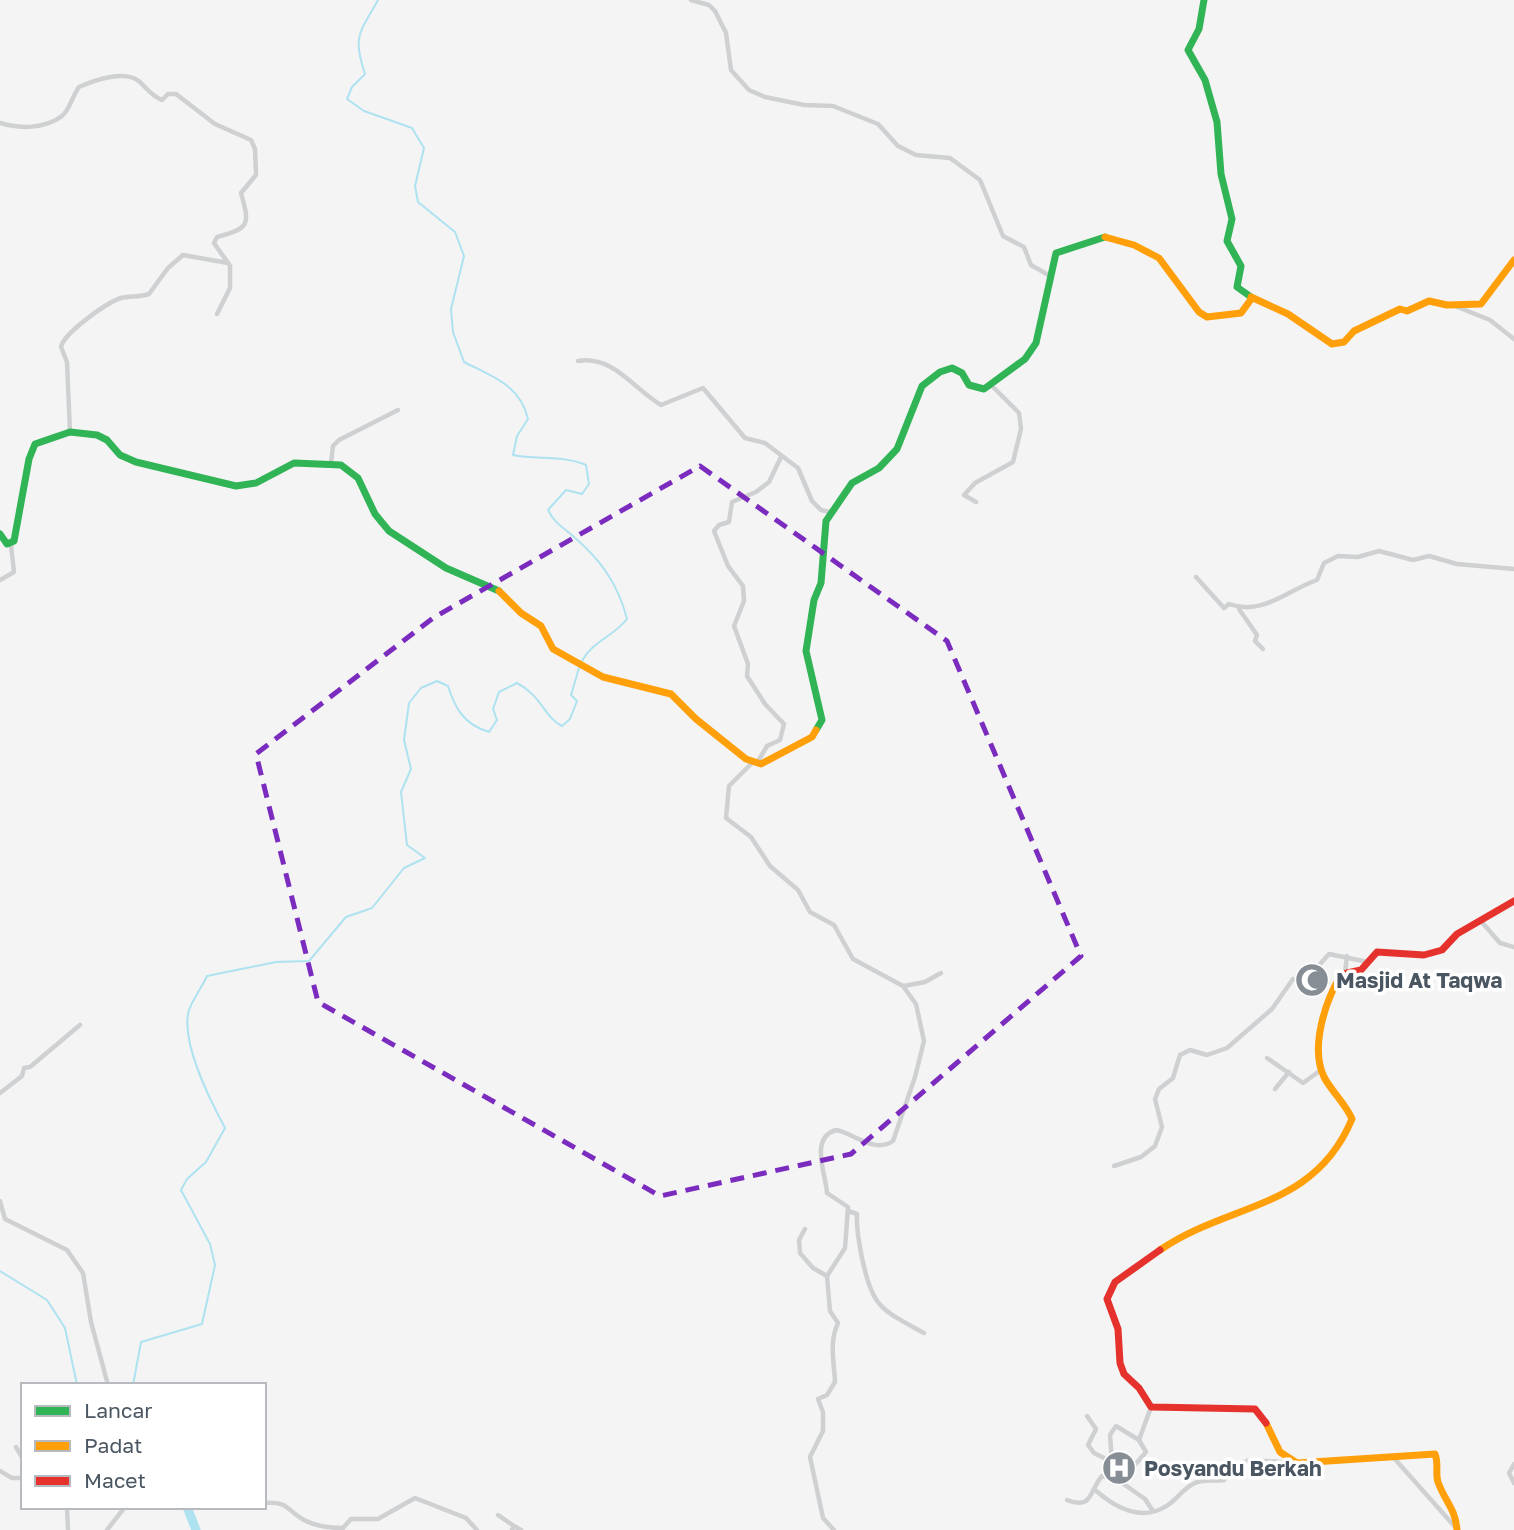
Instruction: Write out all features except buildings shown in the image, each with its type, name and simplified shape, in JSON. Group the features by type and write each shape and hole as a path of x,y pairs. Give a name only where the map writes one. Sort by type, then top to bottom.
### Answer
{"street":[{"path":"691,0 709,5 715,11 726,33 731,70 749,90 765,97 804,105 830,105 859,115 877,124 898,146 916,155 946,156 968,168 980,180 1003,236 1024,247 1031,265 1050,276"},
{"path":"1203,0 1199,29 1188,50 1205,80 1217,122 1221,174 1232,219 1227,241 1241,266 1237,287 1252,298 1288,314 1332,344 1344,342 1354,331 1400,309 1407,311 1429,301 1480,314 1514,340"},
{"path":"0,123 31,128 40,125 64,115 79,87 129,76 139,80 157,99 162,100 168,94 176,94 215,124 246,135 255,149 256,167 254,179 241,193 248,214 247,221 234,233 218,236 214,240 216,250 228,263 230,288 217,314"},
{"path":"834,1530 823,1518 810,1457 823,1431 818,1399 827,1395 835,1382 831,1360 835,1344 834,1331 838,1323 830,1311 827,1276 845,1248 848,1211 846,1205 827,1193 821,1165 823,1140 829,1132 839,1130 859,1140 889,1145 897,1135 924,1041 916,1004 903,986 853,959 834,925 810,912 798,890 770,866 751,837 726,818 729,786 755,764 811,737 822,720 806,651 814,600 821,583 823,533 830,513 852,483 879,468 897,449 925,383 952,368 961,373 973,387 984,389 1025,359 1035,343 1050,291 1050,276 1056,253 1106,236 1158,258 1202,316 1214,318 1241,313 1252,298"},
{"path":"70,432 67,362 61,347 64,337 101,307 121,298 149,294 180,256 228,263"},
{"path":"1447,305 1481,304 1514,260"},
{"path":"578,361 592,359 620,371 637,390 661,405 703,388 745,438 765,443 799,469 815,505 830,513"},
{"path":"976,502 964,495 975,483 1013,462 1021,429 1017,410 991,385"},
{"path":"331,463 333,446 339,440 398,410"},
{"path":"0,580 14,572 10,545 15,538 26,468 35,444 41,439 70,432 102,437 121,455 135,462 153,464 215,484 236,486 256,483 294,463 331,463 353,472 375,514 389,531 446,568 504,593 521,613 541,626 553,649 591,672 671,694 695,719 755,764"},
{"path":"755,764 767,746 780,740 784,725 778,715 768,709 747,676 748,664 734,626 744,601 743,586 729,566 713,531 719,525 729,522 732,502 756,492 769,482 782,457"},
{"path":"0,534 5,543 10,545"},
{"path":"1196,577 1224,608 1228,604 1238,608 1270,604 1297,587 1317,580 1324,563 1338,556 1359,557 1375,551 1413,560 1429,556 1457,564 1514,569"},
{"path":"1238,608 1257,635 1255,641 1263,649"},
{"path":"1297,1463 1285,1457 1277,1448 1255,1409 1151,1407 1121,1366 1120,1342 1107,1303 1108,1292 1115,1282 1187,1232 1288,1195 1342,1143 1353,1119 1321,1070 1319,1052 1324,1022 1338,978 1345,973 1361,970 1378,952 1424,955 1442,950 1457,934 1514,901"},
{"path":"1480,920 1500,943 1514,947"},
{"path":"1114,1166 1141,1157 1154,1146 1162,1126 1154,1100 1159,1089 1173,1078 1179,1056 1188,1050 1207,1055 1220,1052 1262,1019 1293,979 1304,982 1329,954 1368,962"},
{"path":"1345,973 1347,956"},
{"path":"903,986 925,982 940,973"},
{"path":"0,1093 22,1076 24,1068 30,1067 80,1026"},
{"path":"1267,1058 1303,1083 1321,1070"},
{"path":"1275,1089 1289,1072"},
{"path":"0,1201 5,1219 67,1250 79,1266 84,1276 91,1322 107,1383"},
{"path":"848,1211 856,1214 866,1278 874,1300 893,1316 924,1333"},
{"path":"805,1229 799,1240 800,1253 813,1268 827,1276"},
{"path":"1139,1440 1151,1407"},
{"path":"1087,1416 1096,1429 1088,1445 1094,1452 1112,1462"},
{"path":"1118,1480 1121,1474 1111,1468 1110,1435 1116,1426 1139,1440 1146,1451 1133,1467"},
{"path":"16,1447 21,1456"},
{"path":"1094,1489 1126,1510 1153,1511 1170,1504 1193,1483 1205,1479 1224,1480 1231,1476 1235,1467 1249,1460 1297,1463 1394,1458 1426,1453 1437,1456 1437,1480 1455,1510 1457,1529"},
{"path":"1394,1458 1457,1529"},
{"path":"1514,1464 1509,1473 1514,1483"},
{"path":"0,1471 12,1478 21,1478"},
{"path":"1067,1500 1084,1503 1102,1476 1118,1480 1145,1499 1153,1511"},
{"path":"266,1503 287,1505 314,1525 343,1528 351,1519 378,1519 410,1499 420,1499 466,1518 477,1530"},
{"path":"67,1509 68,1530"},
{"path":"107,1530 123,1509"},
{"path":"498,1515 513,1528 521,1530"}],"highlighted area":[{"path":"700,466 947,641 1081,956 851,1154 660,1196 318,1002 256,754 433,618"}],"waterway":[{"path":"378,0 360,35 359,51 365,74 352,87 347,99 364,111 412,128 424,148 415,186 418,202 455,232 464,256 451,309 453,332 464,362 504,383 524,407 528,419 517,436 513,455 568,460 586,465 589,484 582,494 566,490 548,510 556,522 600,564 619,595 627,619 591,649 581,663"},
{"path":"133,1383 141,1342 202,1324 215,1265 210,1244 181,1190 187,1179 206,1162 225,1128 192,1054 187,1023 189,1010 207,976 276,962 309,961 346,917 372,908 404,868 425,858 407,845 401,792 411,769 404,740 409,703 421,688 437,681 448,686 462,715 473,725 489,732 497,720 493,709 499,692 517,683 532,694 562,726 570,719 577,701 571,695 579,668"},
{"path":"0,1271 47,1300 65,1328 77,1383"},
{"path":"188,1509 196,1530"}],"traffic: fast":[{"path":"1204,0 1199,29 1188,50 1205,80 1217,122 1221,174 1232,219 1227,241 1241,266 1237,287 1251,297"},
{"path":"816,730 822,720 806,651 814,600 821,583 826,521 852,483 879,468 897,449 922,386 940,372 952,368 962,373 969,385 984,389 1025,359 1036,343 1056,253 1105,237"},
{"path":"0,534 7,544 14,541 29,459 35,444 70,432 97,435 107,440 120,455 136,462 236,486 256,483 294,463 341,465 358,478 375,514 389,531 446,568 499,591"}],"traffic: slow":[{"path":"1105,237 1134,245 1159,258 1199,312 1207,317 1241,313 1252,298"},
{"path":"1251,297 1288,314 1332,344 1344,342 1354,331 1400,309 1407,311 1429,301 1447,305 1481,304 1514,260"},
{"path":"499,591 521,613 541,626 553,649 603,677 671,694 696,719 746,759 761,764 812,737 816,730"},
{"path":"1160,1250 1187,1234 1293,1188 1316,1171 1336,1149 1352,1119 1324,1077 1318,1052 1325,1011 1341,975 1347,973"},
{"path":"1266,1423 1280,1452 1297,1463 1435,1454 1438,1482 1452,1510 1457,1530"}],"traffic: jam":[{"path":"1347,973 1361,970 1377,952 1424,955 1442,950 1457,934 1514,901"},
{"path":"1160,1250 1115,1282 1107,1299 1118,1329 1120,1363 1124,1374 1139,1388 1151,1407 1255,1409 1266,1423"}],"place":[{"name":"Masjid At Taqwa","path":"1312,980"},
{"name":"Posyandu Berkah","path":"1119,1468"}]}
